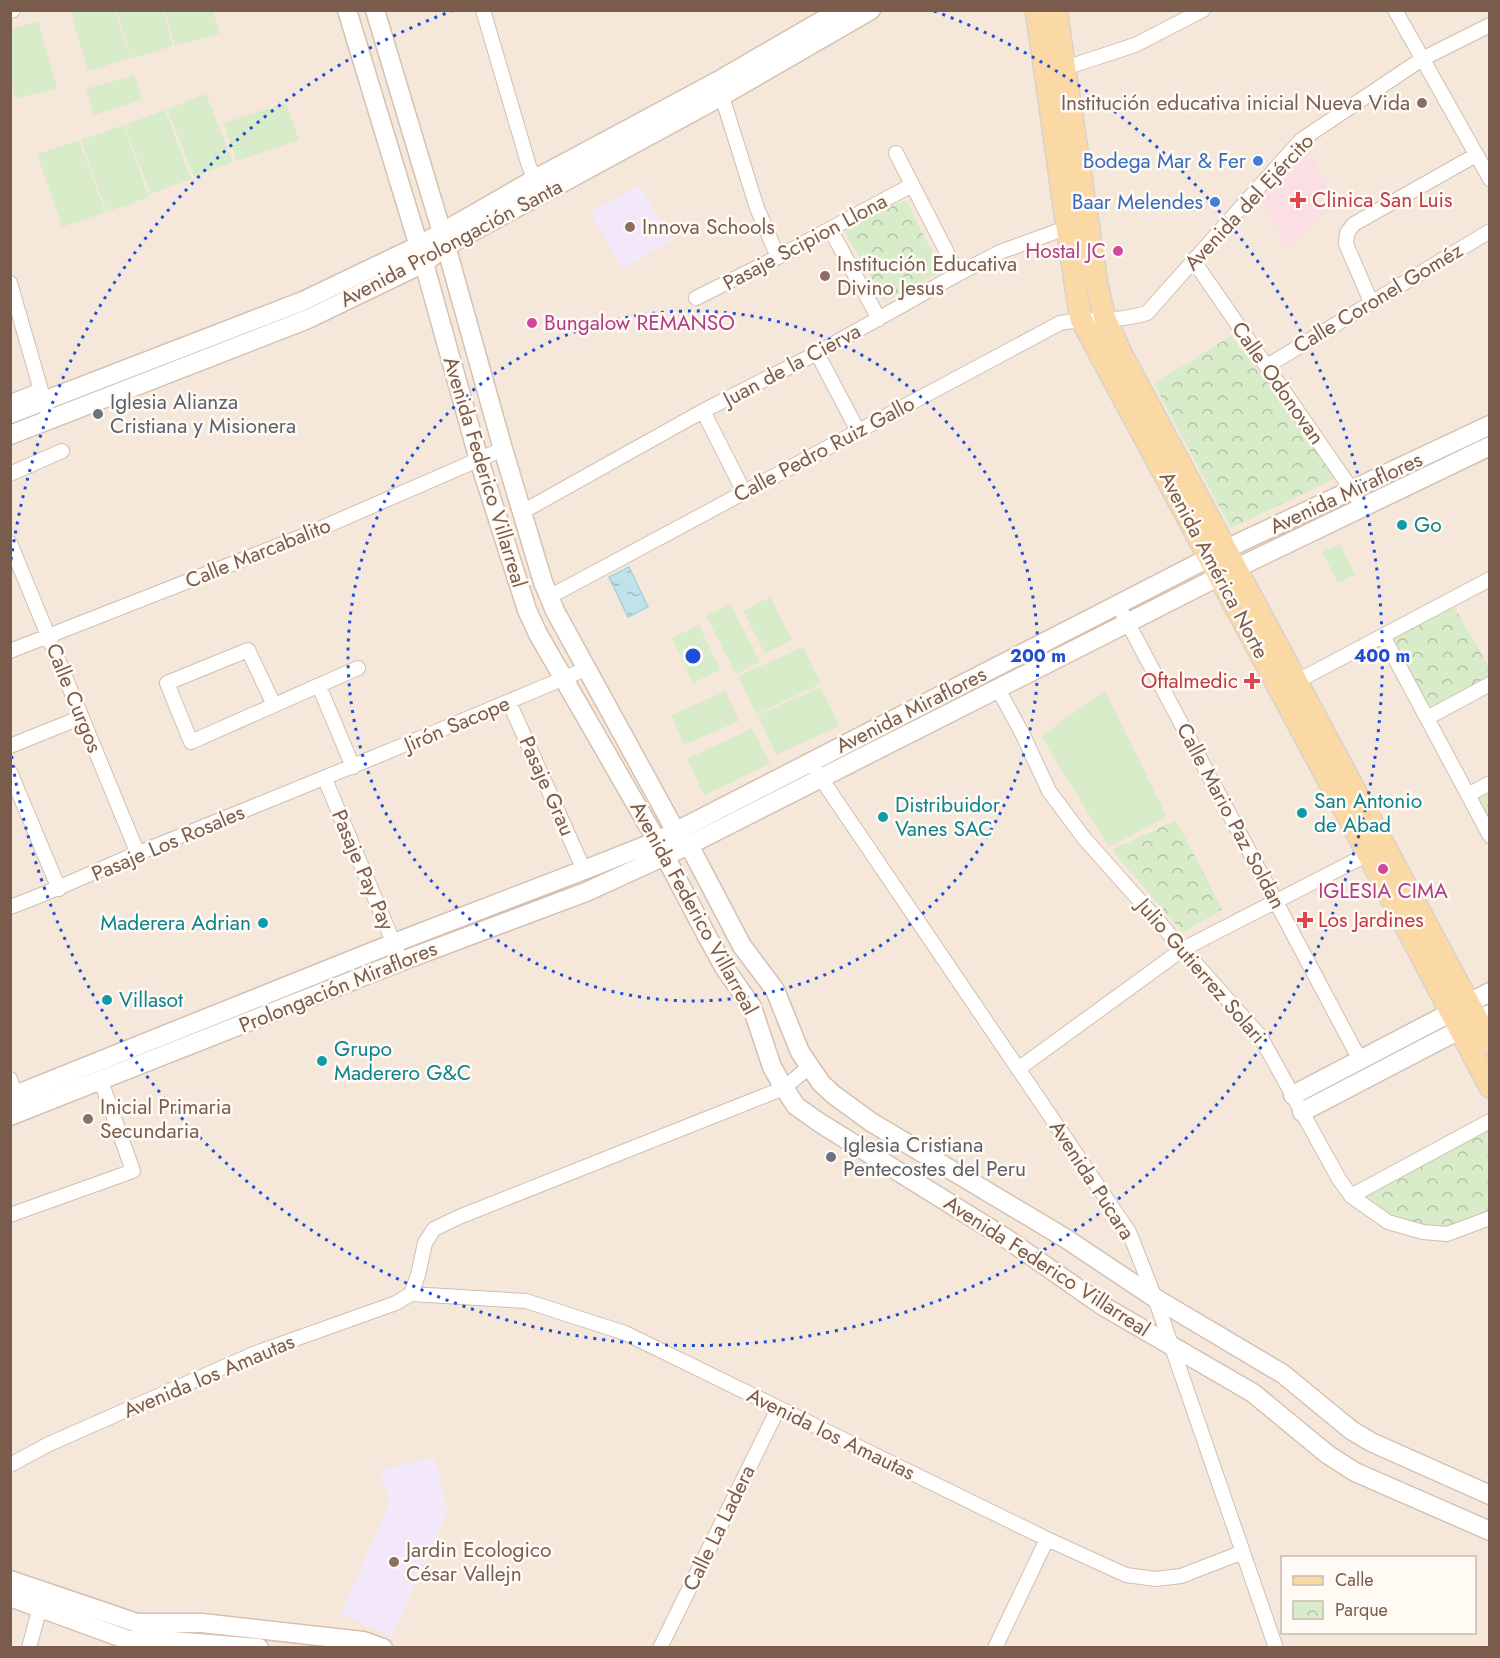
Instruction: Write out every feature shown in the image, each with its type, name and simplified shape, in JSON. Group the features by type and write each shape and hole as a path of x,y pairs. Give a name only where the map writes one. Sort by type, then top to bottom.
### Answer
{"main road":[{"name":"Avenida Federico Villarreal","path":"347,10 421,255 479,460 527,610 661,848 706,936 752,1007 772,1067 796,1106 1007,1239 1103,1306 1253,1393 1327,1454 1355,1472 1490,1531"},
{"name":"Avenida Federico Villarreal","path":"375,10 444,238 503,449 549,597 675,830"},
{"name":"Avenida Prolongación Santa","path":"719,89 840,10"},
{"name":"Avenida América Norte","path":"1036,10 1062,117 1105,318 1218,553 1469,1016 1490,1087"},
{"name":"Avenida América Norte","path":"1056,10 1065,68 1062,117 1066,228 1081,319 1218,553"},
{"name":"Avenida Prolongación Santa","path":"10,414 308,319 421,255 444,238 868,11"},
{"name":"Avenida Prolongación Santa","path":"10,435 45,403 421,255"},
{"path":"303,301 308,319"},
{"name":"Avenida Miraflores","path":"661,848 675,830 1218,553 1490,425"},
{"name":"Avenida Miraflores","path":"661,848 689,845 1228,572 1490,446"},
{"path":"979,675 993,691"},
{"name":"Avenida América Norte","path":"1289,686 1368,854 1469,1016 1490,1043"},
{"path":"675,830 689,845"},
{"name":"Avenida Federico Villarreal","path":"689,845 742,945 780,999 800,1052 809,1067 834,1095 871,1122 1065,1238 1155,1298 1283,1374 1351,1430 1371,1442 1490,1495"},
{"name":"Prolongación Miraflores","path":"14,1100 393,943 585,870 661,848"},
{"name":"Prolongación Miraflores","path":"14,1100 101,1081 402,961 585,892 661,848"},
{"path":"1302,1112 1469,1016 1490,992"},
{"path":"1293,1095 1360,1060 1469,1016"},
{"path":"10,1580 137,1623 202,1623 363,1641 383,1647"},
{"path":"10,1597 128,1640 205,1646 259,1647"}],"street":[{"path":"483,10 539,186"},
{"path":"1065,68 1135,45 1203,10"},
{"path":"1395,10 1490,179"},
{"name":"Avenida del Ejército","path":"1105,318 1132,318 1147,313 1301,140 1422,58 1490,25"},
{"path":"719,89 757,208 778,257"},
{"path":"896,153 958,274"},
{"path":"1371,302 1346,244 1347,234 1354,224 1476,154"},
{"name":"Pasaje Scipion Llona","path":"696,298 912,185"},
{"name":"Juan de la Cierva","path":"522,513 703,411 817,353 958,274 1000,252 1066,228"},
{"path":"830,229 879,319"},
{"name":"Calle Coronel Goméz","path":"1267,366 1490,231"},
{"name":"Calle Odonovan","path":"1193,260 1352,490 1360,507"},
{"path":"10,283 45,403 10,402"},
{"name":"Calle Pedro Ruiz Gallo","path":"549,597 1060,323 1105,318"},
{"path":"817,353 858,431"},
{"path":"703,411 744,492"},
{"name":"Calle Marcabalito","path":"10,651 303,536 503,449"},
{"path":"10,474 62,451"},
{"name":"Calle Curgos","path":"10,543 14,560 49,636 138,854"},
{"path":"1289,686 1490,579"},
{"name":"Calle Mario Paz Soldan","path":"1118,604 1360,1060"},
{"path":"1383,636 1490,836"},
{"path":"274,705 248,650 167,683 192,742 358,668"},
{"name":"Jirón Sacope","path":"325,779 588,669"},
{"path":"1427,718 1490,684"},
{"path":"319,686 353,767"},
{"name":"Julio Gutierrez Solari","path":"993,691 1022,733 1049,791 1084,838 1260,1036 1339,1179 1351,1196 1388,1221 1423,1232 1447,1234 1490,1218"},
{"name":"Pasaje Grau","path":"509,702 585,870"},
{"path":"10,746 82,717"},
{"name":"Avenida Pucara","path":"811,761 820,779 1129,1232 1155,1298 1169,1344 1276,1647"},
{"path":"10,772 59,889"},
{"name":"Pasaje Los Rosales","path":"10,907 325,779"},
{"name":"Pasaje Pay Pay","path":"325,779 402,961"},
{"path":"1468,795 1490,783"},
{"path":"1018,1069 1183,949 1368,854"},
{"path":"411,1294 425,1243 434,1229 470,1212 784,1088 809,1067"},
{"path":"10,1215 133,1170 101,1081"},
{"path":"1351,1196 1490,1121"},
{"name":"Avenida los Amautas","path":"10,1465 49,1444 256,1353 396,1303 411,1294 526,1301 625,1334 1047,1539 1126,1575 1156,1579 1181,1576 1243,1552"},
{"name":"Calle La Ladera","path":"660,1647 778,1408"},
{"path":"995,1647 1047,1539"},
{"path":"29,1647 40,1607"}],"shaded area":[{"path":"11,11 1489,11 1489,1647 11,1648"},
{"name":"Clinica San Luis","path":"1309,150 1336,202 1289,250 1261,199"},
{"name":"Innova Schools","path":"639,185 671,241 622,269 590,212"},
{"name":"Jardin Ecologico César Vallejn","path":"434,1457 448,1510 392,1637 341,1614 389,1503 380,1470"}],"green space":[{"path":"70,11 115,11 130,58 88,71"},
{"path":"117,11 163,11 173,46 131,59"},
{"path":"165,11 213,11 220,33 175,46"},
{"path":"38,21 57,88 16,99 11,81 11,29"},
{"path":"134,75 142,100 94,115 86,89"},
{"path":"206,94 233,162 194,177 167,109"},
{"path":"286,103 299,140 237,161 224,123"},
{"path":"165,110 191,179 151,194 124,125"},
{"path":"123,125 149,197 107,212 81,140"},
{"path":"79,140 105,212 62,227 37,154"},
{"path":"906,200 942,271 885,301 843,229"},
{"path":"1231,336 1340,476 1231,528 1154,384"},
{"path":"1340,544 1355,575 1338,583 1322,552"},
{"path":"770,597 792,640 765,654 743,611"},
{"path":"1450,600 1489,667 1489,677 1428,712 1387,632"},
{"path":"730,604 760,662 736,674 706,616"},
{"path":"699,625 720,670 693,683 672,638"},
{"path":"803,647 821,684 756,714 738,676"},
{"path":"821,687 839,726 776,755 758,715"},
{"path":"726,691 739,721 684,745 671,715"},
{"path":"1105,691 1167,817 1109,847 1041,736"},
{"path":"752,728 770,764 704,795 687,759"},
{"path":"1489,789 1489,825 1475,796"},
{"path":"1176,820 1222,909 1183,933 1112,850"},
{"path":"1489,1126 1489,1214 1461,1225 1444,1227 1399,1217 1357,1198"}],"water":[{"path":"629,567 648,607 628,617 609,577"}],"place":[{"name":"Institución educativa inicial Nueva Vida","path":"1422,103"},
{"name":"Bodega Mar & Fer","path":"1258,161"},
{"name":"Clinica San Luis","path":"1298,200"},
{"name":"Baar Melendes","path":"1215,202"},
{"name":"Innova Schools","path":"630,227"},
{"name":"Hostal JC","path":"1118,251"},
{"name":"Institución Educativa Divino Jesus","path":"825,276"},
{"name":"Bungalow REMANSO","path":"532,323"},
{"name":"Iglesia Alianza Cristiana y Misionera","path":"98,414"},
{"name":"Go","path":"1402,525"},
{"name":"Oftalmedic","path":"1252,681"},
{"name":"San Antonio de Abad","path":"1302,813"},
{"name":"Distribuidor Vanes SAC","path":"883,817"},
{"name":"IGLESIA CIMA","path":"1383,869"},
{"name":"Los Jardines","path":"1305,920"},
{"name":"Maderera Adrian","path":"263,923"},
{"name":"Villasot","path":"107,1000"},
{"name":"Grupo Maderero G&C","path":"322,1061"},
{"name":"Inicial Primaria Secundaria","path":"88,1119"},
{"name":"Iglesia Cristiana Pentecostes del Peru","path":"831,1157"},
{"name":"Jardin Ecologico César Vallejn","path":"394,1562"}]}
